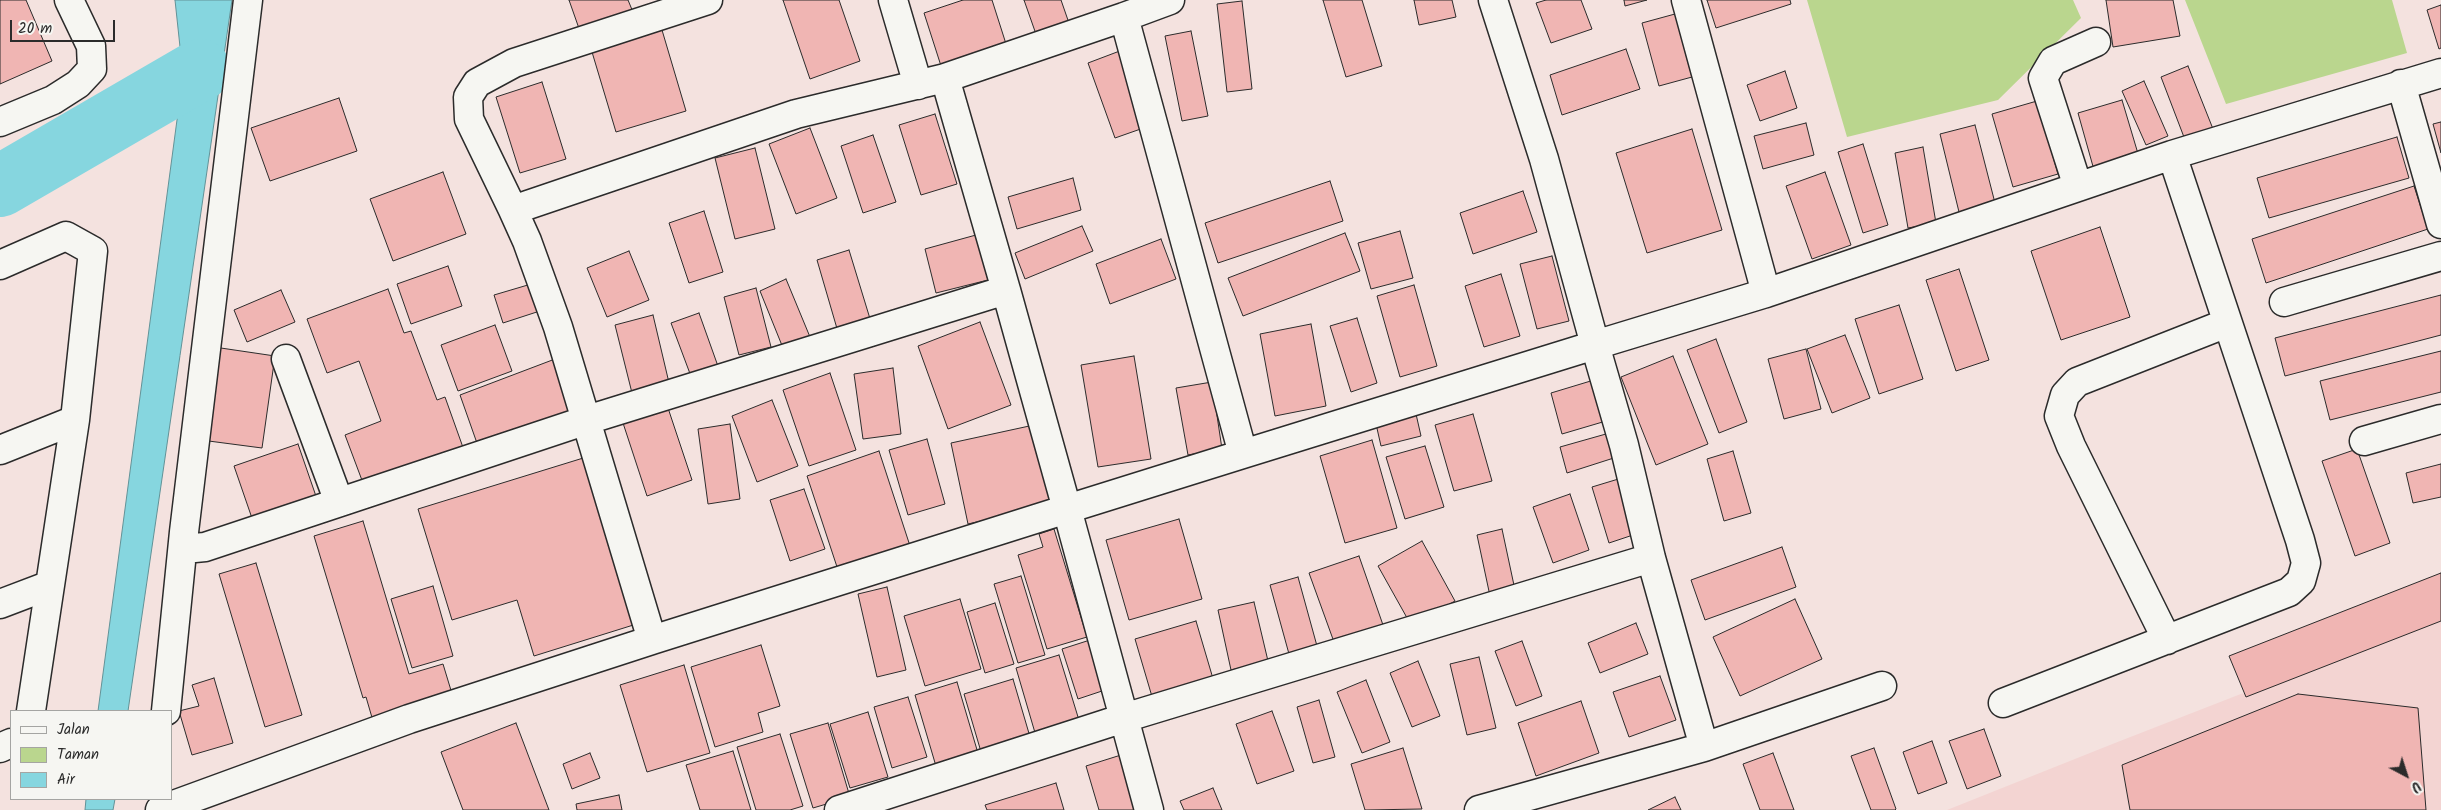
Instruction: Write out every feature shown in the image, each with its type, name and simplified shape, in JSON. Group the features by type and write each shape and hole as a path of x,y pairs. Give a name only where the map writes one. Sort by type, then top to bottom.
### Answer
{"street":[{"path":"0,122 53,100 78,84 92,69 92,46 69,0"},
{"path":"166,710 248,0"},
{"path":"652,640 587,420 554,318 527,241 469,119 468,97 477,83 514,63 708,0"},
{"path":"893,0 918,85"},
{"path":"513,210 796,114 945,78 1170,0"},
{"path":"1493,0 1544,159 1624,445 1650,558 1704,747"},
{"path":"1686,0 1766,293"},
{"path":"1124,17 1243,454"},
{"path":"2078,187 2043,78 2053,61 2096,42"},
{"path":"160,810 409,719 652,640 1243,454 1766,293 2172,156 2441,73"},
{"path":"945,78 1067,509 1148,810"},
{"path":"2401,84 2441,224"},
{"path":"2003,703 2289,592 2301,581 2306,563 2172,156"},
{"path":"0,265 66,236 93,251 75,420 31,710"},
{"path":"2284,302 2441,256"},
{"path":"184,549 205,547 587,420 1006,290"},
{"path":"2167,640 2071,446 2059,416 2065,395 2077,382 2227,323"},
{"path":"286,359 338,502"},
{"path":"2364,441 2441,419"},
{"path":"0,450 75,420"},
{"path":"839,810 1124,718 1650,558"},
{"path":"0,604 50,585"},
{"path":"1479,810 1704,747 1882,686"}],"shaded area":[{"path":"2441,616 2441,810 1947,810 2115,743"}],"green space":[{"path":"1807,0 2073,0 2081,18 1998,100 1847,137"},
{"path":"2185,0 2392,0 2407,53 2226,104"}],"water":[{"path":"175,0 232,0 128,710 98,710 183,75"},
{"path":"86,800 115,800 113,810 85,810"}],"building":[{"path":"0,0 26,0 52,61 0,84"},
{"path":"569,0 628,0 635,17 582,37"},
{"path":"783,0 839,0 860,61 810,79"},
{"path":"963,0 992,0 1007,47 942,69 924,13"},
{"path":"1024,0 1061,0 1070,26 1037,37"},
{"path":"1323,0 1362,0 1382,66 1346,77"},
{"path":"1414,0 1452,0 1456,17 1419,25"},
{"path":"1546,0 1581,0 1592,29 1551,43 1536,3"},
{"path":"1624,0 1647,0 1625,6"},
{"path":"1707,0 1790,0 1791,4 1716,28"},
{"path":"2106,0 2173,0 2180,36 2113,47"},
{"path":"1242,1 1252,89 1227,92 1217,4"},
{"path":"2441,5 2441,48 2439,49 2427,10"},
{"path":"1675,14 1692,77 1659,86 1642,23"},
{"path":"662,30 686,111 616,132 592,52"},
{"path":"1191,31 1208,116 1182,121 1165,36"},
{"path":"1125,49 1152,125 1115,138 1088,63"},
{"path":"1626,49 1640,89 1562,115 1550,75"},
{"path":"2188,66 2215,134 2187,145 2161,77"},
{"path":"1785,71 1797,108 1760,121 1747,85"},
{"path":"2144,81 2168,136 2146,145 2122,91"},
{"path":"542,82 566,159 520,173 496,97"},
{"path":"339,98 357,151 270,181 251,128"},
{"path":"2122,100 2139,157 2094,170 2078,113"},
{"path":"2037,101 2058,174 2013,187 1992,114"},
{"path":"935,114 957,184 921,195 899,125"},
{"path":"2441,122 2441,153 2433,124"},
{"path":"1806,123 1814,155 1763,169 1754,136"},
{"path":"1975,125 1995,203 1959,212 1940,134"},
{"path":"810,128 837,198 796,214 769,144"},
{"path":"1692,129 1722,230 1647,253 1616,153"},
{"path":"873,135 896,202 863,213 841,146"},
{"path":"2397,137 2409,178 2269,218 2257,178"},
{"path":"1863,144 1888,225 1863,233 1838,152"},
{"path":"1923,147 1936,223 1908,228 1895,153"},
{"path":"755,148 775,229 735,239 715,158"},
{"path":"443,172 466,234 393,261 370,199"},
{"path":"1825,172 1851,245 1812,259 1786,186"},
{"path":"1073,178 1081,210 1017,229 1008,197"},
{"path":"1330,181 1343,221 1218,263 1205,223"},
{"path":"2414,186 2428,229 2266,283 2252,239"},
{"path":"1523,191 1537,232 1473,254 1460,213"},
{"path":"704,211 723,272 689,283 669,223"},
{"path":"1082,226 1093,251 1025,279 1015,253"},
{"path":"2100,227 2130,317 2061,340 2031,251"},
{"path":"1400,231 1413,278 1371,289 1358,243"},
{"path":"1345,233 1360,271 1243,316 1228,278"},
{"path":"976,235 988,280 936,293 925,249"},
{"path":"1161,239 1176,279 1110,304 1096,264"},
{"path":"849,250 871,322 838,332 817,260"},
{"path":"629,251 649,300 607,317 587,268"},
{"path":"1552,256 1569,321 1537,329 1520,264"},
{"path":"448,266 462,306 411,324 397,284"},
{"path":"1959,269 1989,360 1956,371 1926,280"},
{"path":"1501,274 1520,336 1484,347 1465,286"},
{"path":"786,279 810,337 783,348 760,291"},
{"path":"538,282 546,309 503,323 494,295"},
{"path":"1414,285 1437,366 1400,377 1377,296"},
{"path":"756,288 771,347 739,355 724,297"},
{"path":"388,289 404,333 411,331 437,400 445,397 465,453 366,491 345,435 381,421 359,361 327,373 307,319"},
{"path":"281,290 295,322 247,342 234,310"},
{"path":"2441,295 2441,335 2285,376 2275,338"},
{"path":"1899,305 1923,379 1879,394 1855,319"},
{"path":"699,313 719,369 692,379 671,323"},
{"path":"653,315 670,387 633,397 615,325"},
{"path":"1357,318 1377,383 1351,392 1330,326"},
{"path":"980,322 1011,405 948,429 918,346"},
{"path":"1311,324 1326,406 1275,416 1260,334"},
{"path":"495,325 512,371 458,391 441,345"},
{"path":"1845,335 1870,398 1832,413 1807,349"},
{"path":"1716,339 1747,422 1719,433 1687,350"},
{"path":"214,347 275,356 262,448 201,440"},
{"path":"1806,349 1821,409 1784,419 1768,359"},
{"path":"2441,351 2441,392 2330,420 2320,381"},
{"path":"1134,356 1151,459 1098,467 1081,365"},
{"path":"1673,356 1708,444 1656,465 1621,377"},
{"path":"555,359 574,410 478,446 460,395"},
{"path":"893,368 901,434 863,439 854,374"},
{"path":"830,373 856,450 809,466 783,390"},
{"path":"1594,380 1606,421 1562,434 1551,393"},
{"path":"1212,382 1222,449 1188,455 1176,388"},
{"path":"772,400 798,466 757,482 732,416"},
{"path":"668,408 692,480 647,496 623,423"},
{"path":"1416,414 1421,436 1381,446 1376,424"},
{"path":"1473,414 1492,481 1454,491 1435,425"},
{"path":"730,424 740,499 708,504 698,429"},
{"path":"1034,425 1051,505 968,524 951,443"},
{"path":"1613,432 1620,456 1567,473 1560,447"},
{"path":"927,439 945,504 908,515 889,450"},
{"path":"1372,440 1397,528 1345,543 1320,456"},
{"path":"298,444 318,502 254,524 234,466"},
{"path":"1425,446 1444,507 1405,519 1386,457"},
{"path":"2357,449 2390,543 2355,556 2322,461"},
{"path":"879,451 912,552 840,576 807,476"},
{"path":"1733,451 1751,513 1724,521 1707,459"},
{"path":"593,455 643,622 534,656 517,600 452,620 418,509"},
{"path":"2441,464 2441,497 2413,503 2406,473"},
{"path":"1625,477 1642,532 1609,543 1592,487"},
{"path":"804,489 825,549 790,561 770,500"},
{"path":"1570,494 1589,550 1553,563 1533,507"},
{"path":"1179,519 1202,599 1129,620 1106,540"},
{"path":"363,521 409,674 443,664 453,697 373,721 366,697 363,698 314,536"},
{"path":"1054,529 1087,637 1047,649 1018,555 1043,547 1039,534"},
{"path":"1502,529 1515,590 1490,596 1477,535"},
{"path":"1422,541 1455,601 1411,625 1378,566"},
{"path":"1782,547 1796,587 1705,620 1691,580"},
{"path":"1359,556 1383,625 1334,642 1309,573"},
{"path":"256,563 302,715 265,727 219,574"},
{"path":"2441,573 2441,621 2246,697 2229,656"},
{"path":"1021,576 1045,655 1018,663 994,584"},
{"path":"1298,577 1317,646 1289,654 1270,585"},
{"path":"433,586 453,656 412,668 391,599"},
{"path":"887,587 906,670 877,677 858,594"},
{"path":"960,599 981,669 925,686 904,616"},
{"path":"1795,599 1822,659 1740,696 1713,637"},
{"path":"1254,602 1268,661 1231,670 1218,610"},
{"path":"995,603 1014,664 985,673 967,612"},
{"path":"1196,621 1214,682 1153,700 1135,639"},
{"path":"1636,623 1648,654 1600,673 1588,643"},
{"path":"1090,640 1105,690 1078,699 1062,649"},
{"path":"1522,641 1542,696 1516,706 1495,651"},
{"path":"761,645 780,706 758,713 763,732 715,747 691,667"},
{"path":"1059,655 1082,730 1038,743 1016,668"},
{"path":"1479,657 1496,728 1467,735 1450,664"},
{"path":"1418,661 1440,716 1412,727 1390,673"},
{"path":"684,665 710,753 647,772 620,685"},
{"path":"1660,676 1676,720 1629,737 1613,692"},
{"path":"214,678 233,743 192,755 179,711 199,706 192,685"},
{"path":"1013,679 1033,747 984,762 964,694"},
{"path":"1366,680 1390,742 1362,753 1337,692"},
{"path":"957,682 980,760 938,773 915,695"},
{"path":"2298,694 2418,708 2426,810 2130,810 2122,765"},
{"path":"908,697 927,757 892,768 874,707"},
{"path":"1319,700 1335,757 1313,763 1297,707"},
{"path":"1581,701 1599,753 1536,776 1518,723"},
{"path":"1272,711 1294,771 1257,784 1236,724"},
{"path":"868,712 888,777 850,788 830,724"},
{"path":"516,723 549,810 463,810 441,752"},
{"path":"828,723 850,797 813,808 790,734"},
{"path":"1984,729 2001,776 1967,789 1949,741"},
{"path":"780,734 803,806 790,810 756,810 737,747"},
{"path":"1932,741 1947,783 1918,794 1903,752"},
{"path":"1403,748 1422,809 1365,810 1351,764"},
{"path":"1874,748 1895,810 1871,810 1851,756"},
{"path":"733,751 751,810 700,810 686,765"},
{"path":"590,753 600,778 572,789 563,764"},
{"path":"1773,753 1794,810 1760,810 1743,764"},
{"path":"1121,755 1138,810 1099,810 1086,766"},
{"path":"1056,783 1064,810 987,810 985,805"},
{"path":"1213,788 1222,810 1184,810 1180,801"},
{"path":"619,795 622,810 577,810 576,804"},
{"path":"1675,797 1681,810 1648,810"}],"waterway":[{"path":"0,186 200,70"}]}
